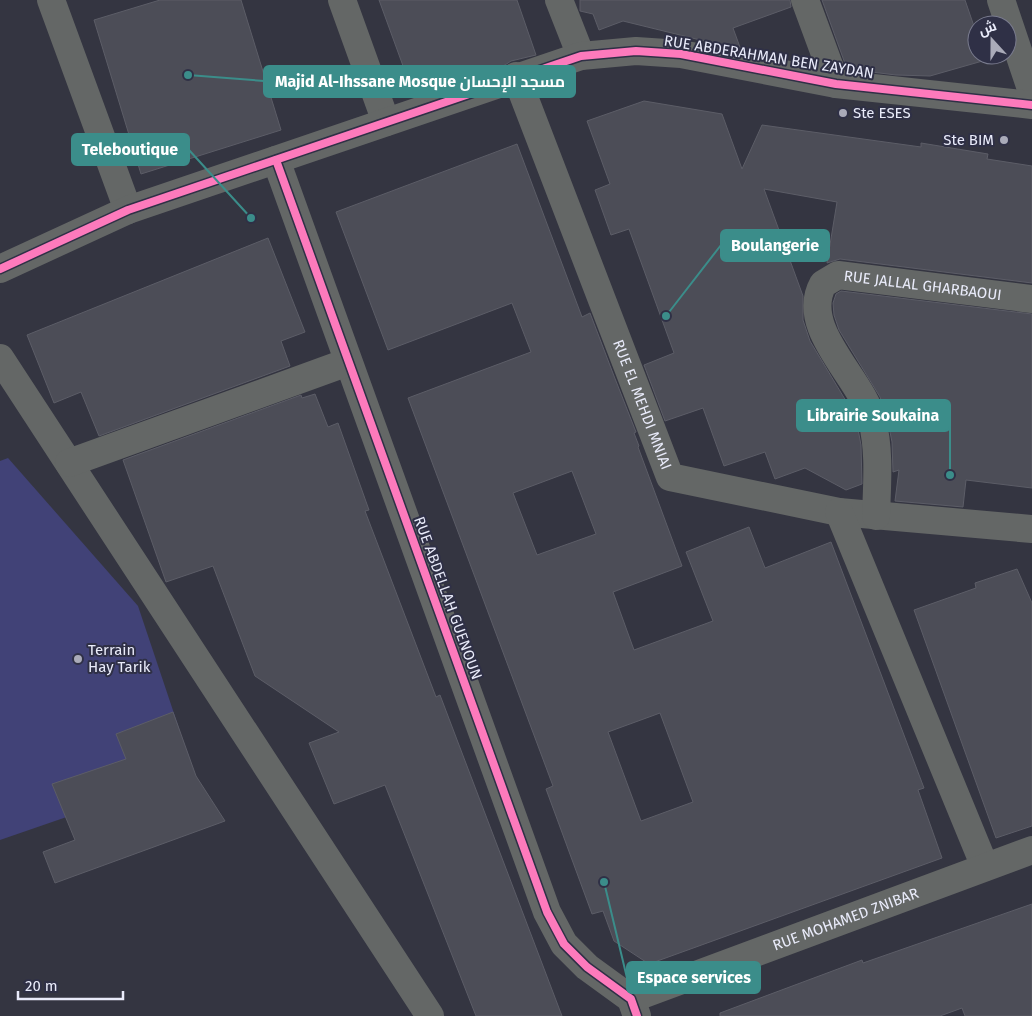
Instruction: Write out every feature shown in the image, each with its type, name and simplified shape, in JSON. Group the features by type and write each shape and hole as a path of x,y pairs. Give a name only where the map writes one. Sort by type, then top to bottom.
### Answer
{"street":[{"path":"51,0 128,210"},
{"path":"342,0 386,122"},
{"path":"559,0 581,56"},
{"path":"805,0 836,84"},
{"path":"1001,0 1032,92"},
{"name":"RUE ABDERAHMAN BEN ZAYDAN","path":"0,269 128,210 516,76 581,56 636,51 681,54 836,84 1032,105"},
{"name":"RUE EL MEHDI MNIAI","path":"516,76 670,477 839,512 1032,529"},
{"name":"RUE ABDELLAH GUENOUN","path":"276,160 546,912 564,944 634,1008"},
{"name":"RUE JALLAL GHARBAOUI","path":"876,516 878,473 872,418 859,392 836,357 822,327 817,302 823,284 838,275 1032,299"},
{"path":"0,358 430,1016"},
{"path":"69,463 348,362"},
{"path":"839,512 985,867"},
{"name":"RUE MOHAMED ZNIBAR","path":"634,1008 985,867 1032,850"}],"shaded area":[{"name":"Terrain Hay Tarik","path":"8,458 138,606 194,773 0,840 0,461"}],"building":[{"path":"160,0 241,0 281,130 141,174 94,20"},
{"path":"379,0 517,0 536,55 511,61 505,65 414,96"},
{"path":"580,0 790,0 791,7 733,28 741,50 623,21 599,30 593,14 580,11"},
{"path":"822,0 965,0 970,15 967,15 968,65 930,76 896,75 847,69"},
{"path":"644,101 722,114 742,169 762,125 921,147 921,143 988,154 987,159 1032,166 1032,283 840,259 827,263 837,202 764,189 803,296 803,320 810,341 852,411 857,424 861,445 862,484 846,490 805,468 775,479 765,452 724,466 703,408 665,421 644,365 674,353 629,229 611,235 595,190 610,184 587,121"},
{"path":"517,144 582,317 590,313 636,432 634,433 638,447 682,566 613,592 634,650 713,621 686,552 749,527 765,568 831,542 924,788 918,790 942,858 649,964 614,941 603,911 592,914 546,789 553,786 408,398 531,352 512,303 388,350 336,212","holes":["572,471 596,534 537,555 513,493","660,713 693,802 641,821 608,732"]},
{"path":"268,238 305,332 281,341 290,366 99,436 81,392 54,403 27,335"},
{"path":"841,291 1032,314 1032,488 966,480 963,507 895,501 899,470 893,472 892,442 887,417 880,397 839,330 834,315 833,303 836,294"},
{"path":"315,394 328,427 338,423 369,510 365,511 436,697 440,695 562,1016 476,1016 385,785 334,804 309,743 339,732 255,676 213,566 166,582 123,460 301,395 302,398"},
{"path":"1017,569 1032,603 1032,826 996,838 914,610 976,588 975,583"},
{"path":"173,712 196,776 225,821 55,883 43,852 75,840 52,784 126,759 116,734"},
{"path":"1032,904 1032,1016 965,1016 962,1008 940,1016 720,1016 720,1013 862,960 863,963"}],"cycle path":[{"path":"0,269 128,210 581,56 636,51 681,54 836,84 1032,105"},
{"path":"276,160 547,912 564,944 587,967 631,999 637,1016"}],"place":[{"name":"Majid Al-Ihssane Mosque مسجد الإحسان","path":"188,75"},
{"name":"Ste ESES","path":"843,113"},
{"name":"Ste BIM","path":"1004,140"},
{"name":"Teleboutique","path":"251,218"},
{"name":"Boulangerie","path":"666,316"},
{"name":"Librairie Soukaina","path":"950,475"},
{"name":"Terrain Hay Tarik","path":"78,659"},
{"name":"Espace services","path":"604,882"}]}
